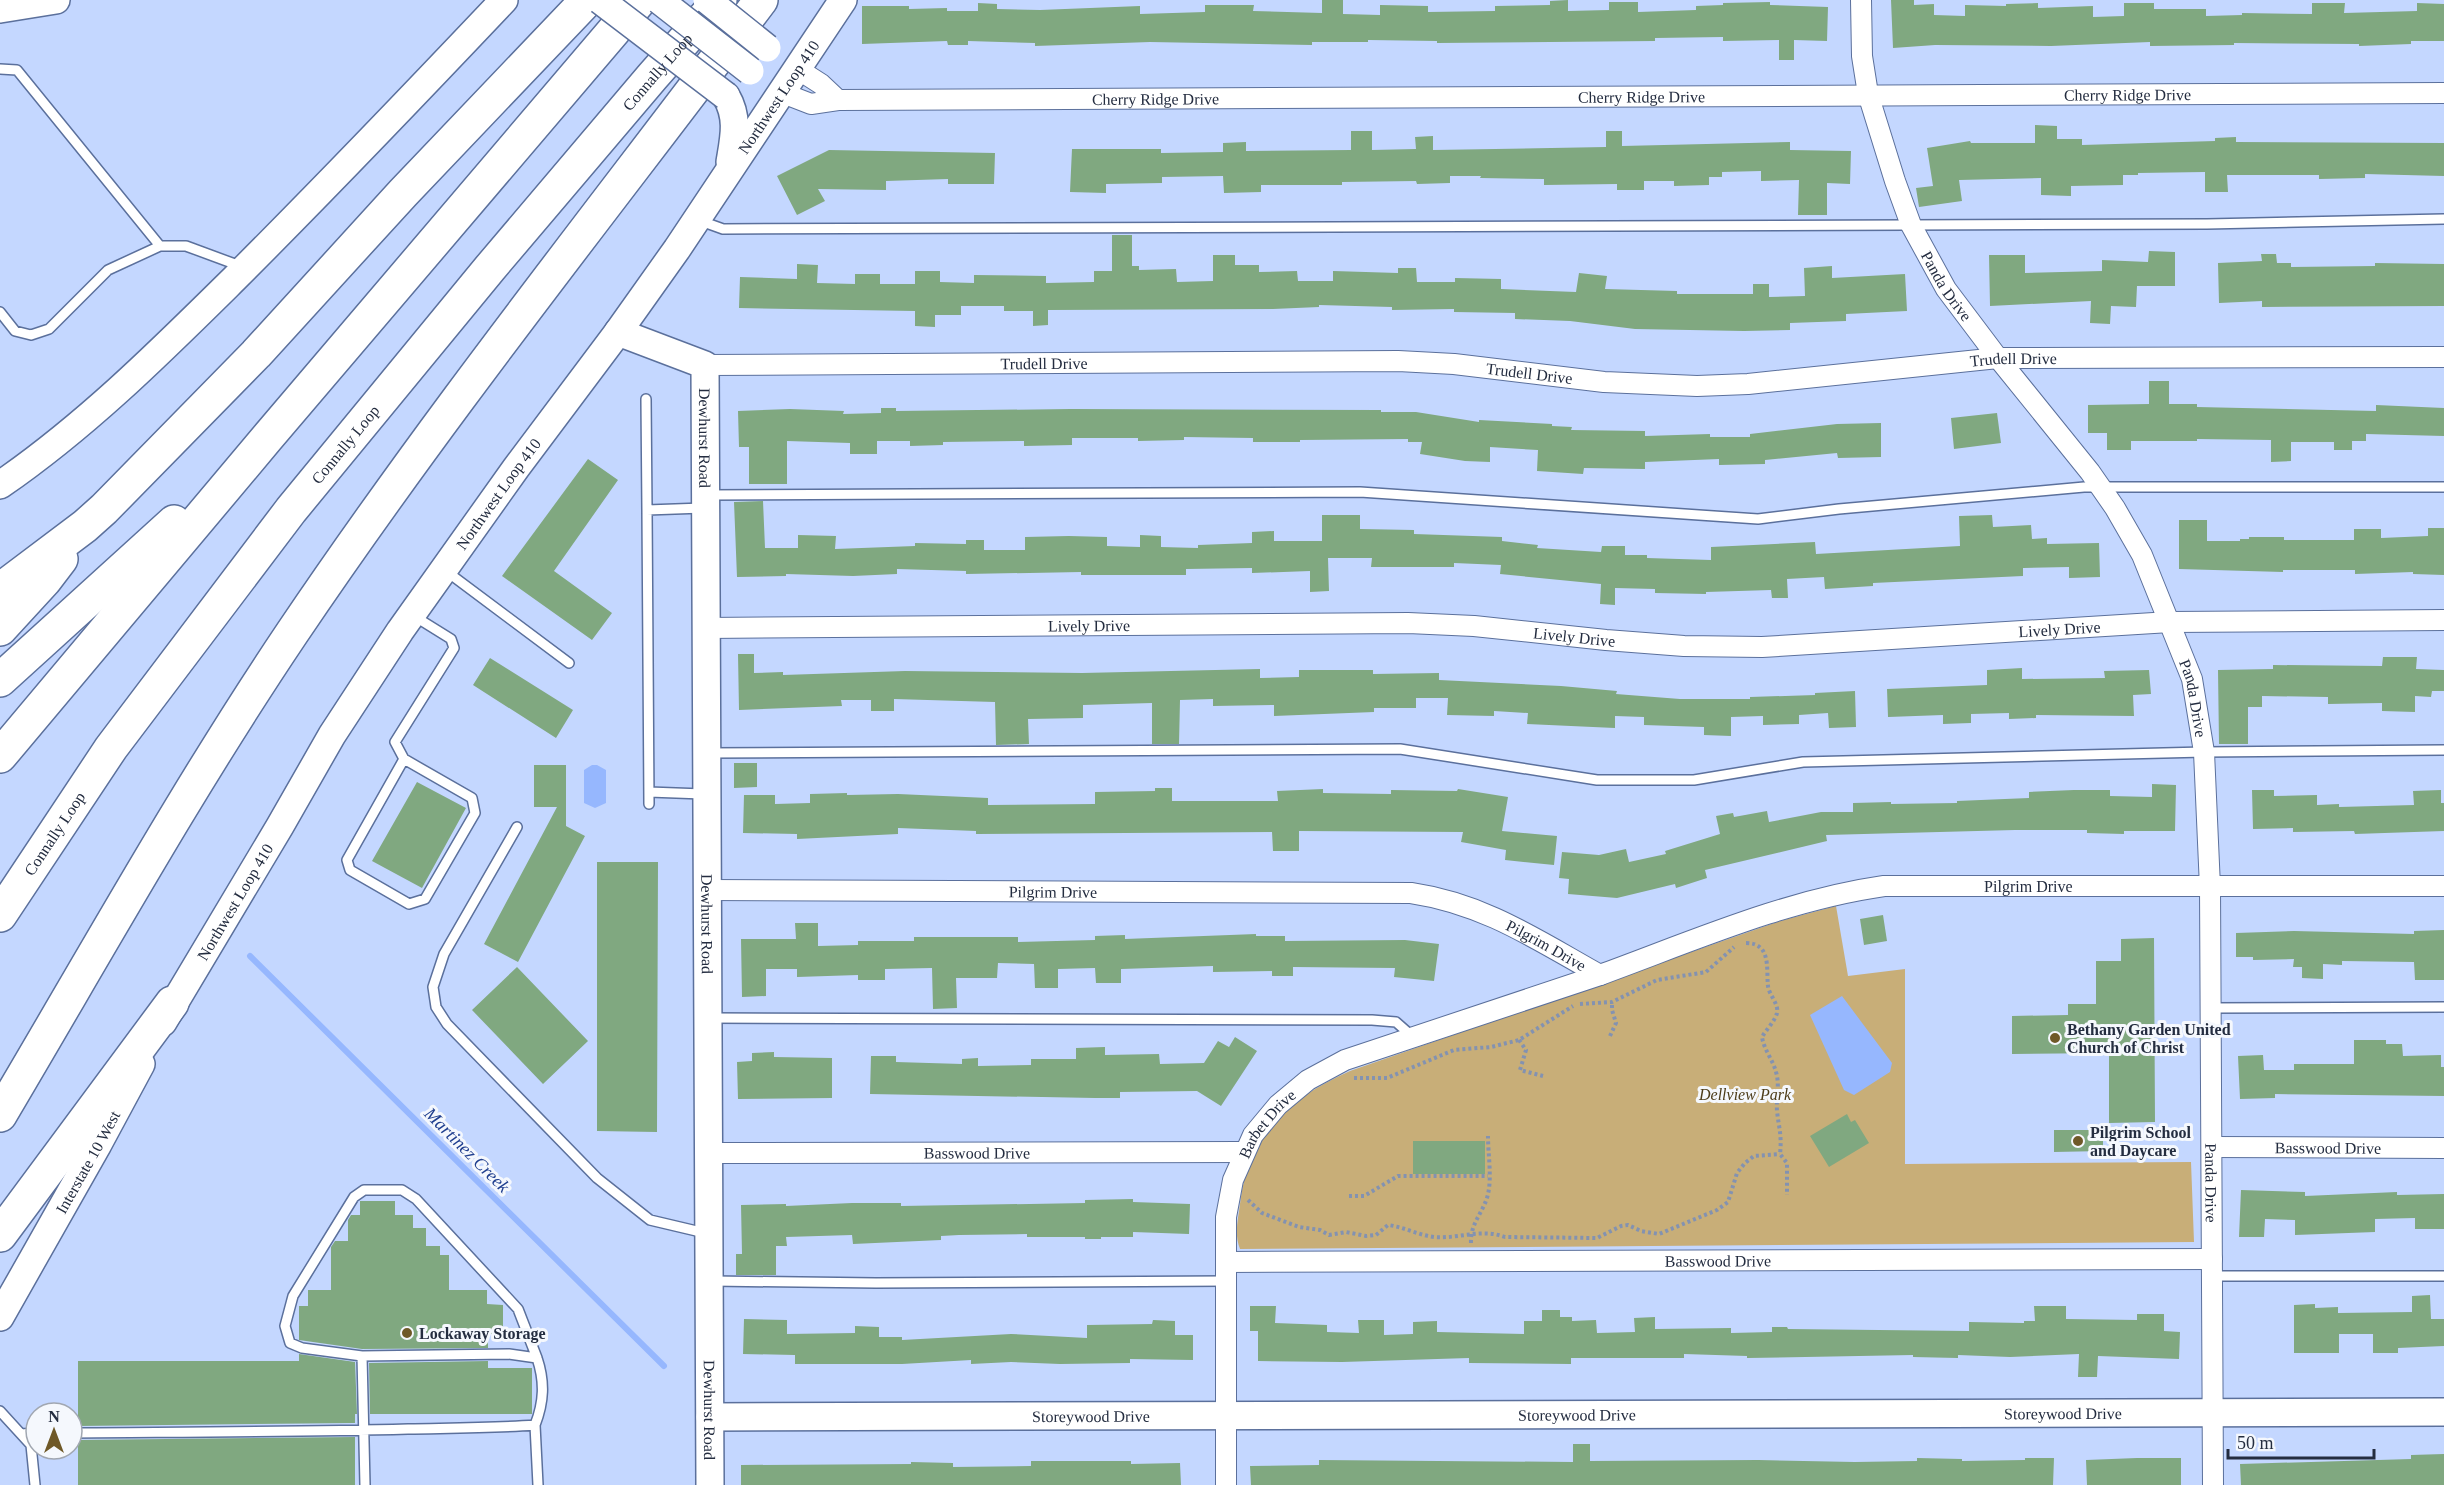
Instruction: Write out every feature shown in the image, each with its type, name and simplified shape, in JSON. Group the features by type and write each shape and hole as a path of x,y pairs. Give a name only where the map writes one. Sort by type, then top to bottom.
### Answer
{"highway":[{"path":"0,629 45,580 94,518 256,354 403,193 587,0"},
{"path":"0,756 640,0"},
{"name":"Connally Loop","path":"0,915 111,748 291,510 490,268 720,0"},
{"path":"0,1115 168,829 291,635 383,501 471,379 761,0"},
{"path":"0,680 267,438"},
{"path":"0,590 94,518"},
{"path":"0,1131 83,976"},
{"path":"0,1235 172,1003"}],"street":[{"path":"0,9 56,0"},
{"path":"0,485 38,459 87,420 140,372 359,153 504,0"},
{"path":"600,0 726,96 733,108 735,128 729,170"},
{"name":"Cherry Ridge Drive","path":"659,0 780,92 811,104 838,100 2444,93"},
{"path":"707,0 767,48 821,84 838,100"},
{"name":"Northwest Loop 410","path":"172,1003 280,826 332,735 412,614 516,468 618,332 843,0"},
{"name":"Panda Drive","path":"1861,0 1862,56 1868,94 1911,225 1946,289 2100,488 2142,555 2192,679 2204,752 2210,887 2213,1485"},
{"name":"Trudell Drive","path":"618,332 705,365 1398,361 1454,364 1604,382 1697,386 1748,384 1998,358 2444,357"},
{"name":"Dewhurst Road","path":"705,365 705,628 711,1153 710,1485"},
{"name":"Lively Drive","path":"705,628 1408,623 1474,626 1684,646 1762,647 2170,622 2444,620"},
{"name":"Pilgrim Drive","path":"708,890 1411,893 1439,897 1490,914 1600,975 1796,905 1852,891 1884,886 2444,886"},
{"name":"Barbet Drive","path":"1226,1485 1226,1217 1233,1180 1253,1135 1278,1105 1308,1080 1345,1060 1600,975"},
{"name":"Interstate 10 West","path":"0,1317 98,1144 172,1003"},
{"name":"Basswood Drive","path":"2212,1147 2444,1148"},
{"name":"Basswood Drive","path":"711,1153 1244,1152"},
{"name":"Basswood Drive","path":"1226,1272 1470,1262 2212,1267"},
{"name":"Storeywood Drive","path":"710,1417 2444,1412"}],"lane":[{"path":"0,69 17,70 160,246"},
{"path":"696,219 723,229 2195,224 2444,219"},
{"path":"0,312 15,331 31,335 49,329 108,270 160,246 186,246 245,268"},
{"path":"646,399 649,804"},
{"path":"647,510 705,502 1360,492 1758,519 2010,493 2100,488 2444,487"},
{"path":"444,570 569,663"},
{"path":"404,759 347,860 350,870 409,904 425,899 475,813 472,798 404,759 395,742 454,648 451,639 412,614"},
{"path":"706,753 1400,749 1597,780 1694,780 1803,762 2204,752 2444,750"},
{"path":"649,792 707,794"},
{"path":"517,827 444,954 433,987 436,1007 447,1024 597,1178 650,1220 711,1234"},
{"path":"2211,1008 2444,1007"},
{"path":"710,1018 1372,1020 1396,1022 1413,1037"},
{"path":"537,1358 509,1354 362,1356 302,1348 290,1343 285,1326 293,1296 354,1197 364,1190 402,1190 416,1199 518,1309 537,1358 541,1369 543,1403 536,1425 537,1485"},
{"path":"2212,1267 2444,1276"},
{"path":"710,1281 876,1283 1226,1272"},
{"path":"362,1356 365,1485"},
{"path":"0,1411 31,1445 35,1485"},
{"path":"84,1433 365,1430 536,1425"}],"path":[{"path":"1344,1077 1387,1078 1454,1050 1491,1047 1519,1040 1574,1005 1612,1002 1657,980 1706,972 1735,946 1752,943 1764,952 1769,965 1768,988 1777,1007 1777,1014 1762,1037 1764,1048 1776,1073 1779,1090 1777,1110 1782,1133 1780,1154 1787,1164 1787,1195"},
{"path":"1610,1036 1616,1023 1612,1002"},
{"path":"1519,1040 1526,1050 1520,1070 1543,1076"},
{"path":"1470,1262 1474,1221 1488,1193 1488,1136"},
{"path":"1244,1197 1262,1213 1299,1227 1320,1230 1329,1235 1346,1232 1366,1236 1376,1235 1388,1225 1434,1237 1454,1238 1493,1232 1505,1237 1597,1238 1628,1225 1649,1234 1659,1234 1717,1210 1728,1202 1737,1173 1745,1162 1754,1156 1780,1154"},
{"path":"1349,1197 1364,1197 1383,1183 1398,1176 1488,1176"}],"green space":[{"name":"Dellview Park","path":"1836,906 1848,976 1905,969 1905,1164 2191,1162 2194,1242 1240,1249 1237,1238 1238,1221 1245,1179 1252,1157 1262,1138 1275,1121 1308,1093 1350,1071 1780,921"}],"water":[{"path":"592,765 606,770 606,803 595,808 584,803 584,770"},
{"path":"1842,996 1892,1063 1890,1072 1854,1095 1844,1090 1810,1015"}],"building":[{"path":"1322,0 1343,0 1343,14 1380,15 1380,5 1428,6 1428,12 1495,11 1495,6 1550,5 1550,1 1568,0 1568,11 1609,10 1609,2 1638,2 1638,12 1696,10 1696,6 1723,5 1723,3 1770,2 1770,5 1828,7 1827,41 1794,40 1794,60 1779,60 1779,40 1723,41 1723,37 1655,38 1655,41 1437,43 1437,41 1368,40 1368,42 1312,42 1312,45 1150,42 1035,46 1035,43 968,41 968,45 948,45 947,41 862,44 862,6 909,6 909,9 947,8 947,11 978,11 978,3 997,4 997,9 1040,10 1140,6 1140,14 1205,12 1205,5 1254,5 1253,11 1322,13"},
{"path":"1891,0 1914,0 1914,5 1934,4 1934,15 1965,16 1965,5 2006,6 2006,4 2038,3 2038,8 2093,6 2093,17 2124,16 2124,3 2154,3 2154,9 2206,9 2206,16 2242,15 2242,13 2312,14 2312,3 2345,3 2344,13 2417,11 2417,3 2444,4 2444,41 2411,41 2411,44 2359,46 2359,44 2234,43 2234,45 2150,46 2150,42 2051,46 1935,45 1893,48"},
{"path":"2035,125 2057,126 2057,139 2082,139 2082,145 2215,141 2215,138 2236,137 2236,142 2444,143 2444,176 2365,174 2365,178 2319,179 2319,175 2227,175 2228,192 2205,192 2205,172 2138,173 2138,175 2123,175 2123,185 2071,186 2071,196 2041,195 2041,178 1959,180 1962,201 1919,207 1916,188 1933,186 1927,148 1970,141 1971,143 2035,143"},
{"path":"1351,131 1372,131 1372,150 1416,149 1415,137 1433,136 1433,150 1606,147 1606,131 1622,131 1622,146 1790,142 1790,150 1851,151 1850,184 1827,183 1827,215 1798,215 1799,180 1761,181 1761,171 1722,172 1722,177 1709,177 1709,185 1674,186 1674,181 1644,181 1644,190 1617,190 1617,184 1544,185 1544,179 1450,176 1450,183 1417,184 1416,181 1342,182 1342,185 1261,185 1261,192 1224,193 1223,176 1162,177 1162,183 1106,184 1106,193 1070,192 1072,149 1161,149 1161,153 1223,152 1223,143 1246,142 1246,151 1351,150"},
{"path":"829,150 995,153 994,184 948,184 948,179 886,181 886,190 818,189 825,201 797,215 777,176"},
{"path":"1112,235 1132,235 1132,266 1139,266 1139,270 1176,269 1177,282 1213,281 1213,255 1235,255 1235,265 1259,265 1259,272 1297,271 1298,281 1333,281 1333,271 1398,273 1398,268 1416,268 1417,282 1455,282 1455,278 1501,279 1501,289 1576,292 1579,273 1607,276 1605,289 1677,291 1677,294 1753,294 1753,284 1769,284 1769,297 1805,296 1804,268 1832,266 1832,278 1905,274 1907,311 1846,314 1846,321 1790,323 1790,330 1744,331 1635,329 1570,321 1515,319 1515,313 1454,312 1454,309 1392,310 1392,307 1319,305 1319,307 1273,309 1048,310 1048,325 1033,326 1033,311 1004,311 1004,306 961,306 961,315 935,315 935,327 915,326 915,311 739,308 740,277 797,279 797,264 818,265 817,283 855,284 855,274 880,274 880,284 915,284 915,271 940,271 940,282 974,283 974,275 1046,276 1046,283 1094,282 1094,271 1112,271"},
{"path":"2149,251 2175,252 2175,286 2137,286 2136,307 2111,306 2110,324 2090,323 2091,301 1990,306 1989,255 2025,255 2025,273 2102,271 2102,260 2148,262"},
{"path":"2261,254 2276,254 2277,263 2291,263 2291,267 2375,266 2375,263 2444,264 2444,306 2262,307 2262,301 2219,303 2218,263 2262,261"},
{"path":"2149,381 2169,381 2169,404 2197,404 2197,407 2376,411 2376,405 2444,408 2444,436 2366,434 2366,441 2352,441 2352,450 2334,450 2334,442 2291,442 2291,461 2271,462 2271,440 2131,441 2131,450 2107,450 2107,433 2088,433 2088,405 2149,404"},
{"path":"881,408 896,408 896,411 1381,410 1381,412 1416,412 1479,422 1479,420 1552,424 1552,426 1572,427 1571,430 1645,431 1645,436 1710,434 1710,437 1750,437 1750,434 1837,424 1881,423 1881,457 1838,458 1837,453 1765,460 1765,464 1719,465 1719,459 1645,462 1645,469 1584,468 1583,474 1537,471 1538,450 1490,447 1490,462 1465,461 1420,454 1422,442 1408,442 1408,439 1253,442 1253,438 1184,437 1184,440 1138,441 1138,438 1072,438 1072,445 1024,446 1024,441 943,442 943,445 910,446 910,441 877,441 877,454 850,454 850,443 787,441 787,484 749,484 749,447 739,447 738,411 790,409 844,411 843,414 881,413"},
{"path":"1997,413 2001,443 1954,449 1951,418"},
{"path":"588,459 618,480 554,571 612,613 592,640 502,576"},
{"path":"763,501 765,548 798,548 798,535 836,536 835,549 915,546 915,543 966,544 966,540 984,540 984,550 1025,550 1025,537 1069,536 1107,537 1107,546 1140,547 1140,535 1161,536 1161,547 1198,548 1198,545 1252,543 1252,532 1274,531 1274,541 1322,541 1322,515 1360,515 1360,529 1414,530 1414,534 1502,537 1502,541 1538,545 1537,548 1601,552 1602,546 1625,546 1625,555 1711,560 1711,547 1815,542 1816,554 1960,546 1959,516 1992,515 1993,527 2031,525 2032,539 2047,538 2047,544 2099,543 2100,577 2069,578 2069,567 2023,568 2023,576 1873,583 1873,586 1825,589 1824,577 1787,579 1788,598 1772,598 1771,590 1706,592 1706,594 1655,593 1655,589 1615,588 1615,605 1600,604 1601,584 1500,574 1501,565 1454,563 1454,567 1371,567 1372,558 1328,558 1329,591 1310,592 1310,571 1252,573 1252,568 1186,569 1186,575 1081,575 1081,572 966,574 966,571 897,569 897,574 853,576 786,574 786,576 737,577 734,502"},
{"path":"2179,520 2207,520 2207,541 2240,541 2240,539 2249,539 2249,537 2284,537 2284,540 2354,540 2354,529 2381,529 2381,538 2428,536 2428,528 2444,528 2444,575 2413,574 2413,572 2355,574 2355,570 2283,570 2283,572 2179,569"},
{"path":"738,654 754,654 754,673 783,672 783,675 905,671 1082,673 1260,669 1260,678 1299,677 1299,670 1373,670 1373,674 1439,673 1439,680 1561,686 1617,691 1616,694 1680,699 1750,699 1750,697 1855,691 1856,727 1829,728 1828,713 1799,715 1799,724 1763,725 1763,716 1731,717 1731,736 1704,735 1704,727 1644,725 1644,717 1615,716 1615,728 1527,724 1528,713 1494,711 1494,716 1447,715 1448,698 1416,698 1416,708 1374,708 1374,712 1274,716 1274,705 1213,706 1213,699 1180,700 1179,744 1152,744 1152,703 1083,705 1083,718 1028,719 1029,744 996,745 995,702 894,699 894,711 871,711 871,700 841,700 842,706 739,710"},
{"path":"2383,657 2417,657 2416,669 2444,670 2444,691 2432,691 2431,697 2415,696 2415,712 2382,711 2382,703 2328,704 2328,697 2262,696 2262,707 2248,707 2248,744 2219,744 2218,670 2273,669 2273,665 2382,666"},
{"path":"490,658 573,710 556,738 473,685"},
{"path":"2022,668 2022,679 2105,678 2104,671 2149,670 2151,694 2133,695 2134,716 2036,715 2036,718 2009,719 2009,713 1971,714 1971,723 1943,724 1943,715 1888,717 1887,689 1987,685 1987,670"},
{"path":"734,763 757,763 757,787 734,788"},
{"path":"534,765 566,765 566,826 585,836 518,962 484,944 557,807 534,807"},
{"path":"417,782 466,808 422,888 372,861"},
{"path":"2152,784 2176,785 2175,831 2124,831 2124,834 2087,833 2087,830 2015,830 1826,835 1827,841 1705,870 1707,878 1676,888 1675,884 1617,898 1568,894 1569,879 1559,878 1562,852 1599,855 1626,849 1629,862 1666,854 1665,851 1720,834 1716,816 1733,813 1734,817 1767,811 1769,822 1821,812 1853,812 1853,803 1957,803 1957,801 2029,798 2029,792 2074,790 2110,790 2110,796 2152,797"},
{"path":"1155,788 1172,788 1172,801 1278,801 1277,791 1323,789 1323,793 1391,794 1391,790 1457,791 1458,789 1508,797 1502,831 1557,836 1554,865 1505,860 1506,850 1461,842 1463,832 1299,831 1299,851 1273,851 1272,832 976,834 976,831 898,828 898,834 797,839 797,834 743,833 744,795 775,795 775,804 810,803 810,794 847,793 847,795 898,794 988,798 988,805 1095,804 1095,792 1155,791"},
{"path":"2252,790 2274,790 2274,796 2317,795 2317,805 2339,804 2339,807 2414,805 2413,791 2441,790 2441,803 2444,803 2444,831 2355,834 2354,831 2293,832 2293,828 2253,829"},
{"path":"597,862 658,862 657,1132 597,1131"},
{"path":"1883,915 1887,941 1864,945 1860,919"},
{"path":"795,923 818,923 818,946 858,945 858,941 914,941 914,937 1018,937 1018,942 1095,940 1095,936 1125,935 1125,939 1256,934 1256,936 1285,936 1285,941 1405,940 1439,944 1434,981 1394,977 1395,968 1293,967 1293,976 1272,976 1272,971 1213,972 1213,966 1121,969 1121,983 1096,983 1095,968 1058,969 1058,988 1035,988 1034,964 998,963 997,978 956,978 957,1008 933,1009 932,968 885,969 885,980 858,980 858,975 797,977 797,969 766,969 766,996 742,997 741,939 796,939"},
{"path":"2444,930 2444,980 2415,980 2414,962 2342,961 2342,965 2323,964 2323,979 2302,978 2302,967 2293,967 2294,959 2253,960 2253,957 2236,957 2236,933 2294,931 2414,934 2414,931"},
{"name":"Bethany Garden United Church of Christ","path":"2154,938 2155,1122 2109,1123 2109,1053 2012,1054 2012,1016 2068,1015 2068,1004 2096,1004 2096,961 2121,961 2121,939"},
{"path":"517,967 588,1041 543,1084 472,1010"},
{"path":"1235,1037 1257,1051 1221,1106 1197,1091 1120,1092 1120,1098 870,1094 871,1056 896,1056 896,1062 962,1064 962,1059 978,1058 978,1066 1031,1065 1031,1059 1076,1059 1076,1048 1105,1047 1105,1055 1159,1054 1160,1064 1204,1063 1218,1041 1229,1047"},
{"path":"2354,1040 2386,1040 2386,1044 2402,1044 2403,1056 2441,1055 2441,1067 2444,1067 2444,1096 2275,1094 2275,1098 2240,1099 2238,1056 2263,1055 2264,1070 2294,1070 2294,1064 2354,1064"},
{"path":"774,1052 774,1057 832,1058 832,1098 738,1099 737,1062 752,1061 752,1053"},
{"path":"1847,1114 1851,1122 1855,1120 1869,1143 1829,1167 1810,1136"},
{"name":"Pilgrim School and Daycare","path":"2054,1130 2103,1130 2103,1151 2054,1152"},
{"path":"1413,1141 1485,1141 1485,1174 1413,1174"},
{"path":"2241,1190 2305,1192 2305,1196 2397,1192 2397,1195 2444,1194 2444,1229 2415,1229 2415,1218 2375,1219 2375,1232 2295,1235 2295,1220 2265,1219 2264,1237 2239,1237"},
{"path":"1133,1199 1133,1202 1190,1204 1189,1234 1133,1232 1133,1237 1101,1237 1101,1239 1027,1237 1027,1234 959,1235 941,1236 941,1240 853,1244 852,1235 786,1237 787,1246 776,1246 776,1275 736,1275 736,1254 742,1254 741,1205 901,1203 901,1206 1085,1203 1085,1200"},
{"path":"360,1201 395,1201 395,1215 413,1215 413,1228 426,1228 426,1246 440,1246 440,1255 449,1255 449,1290 487,1290 487,1304 503,1305 503,1334 488,1334 488,1348 362,1349 299,1340 299,1306 308,1306 308,1290 331,1290 331,1247 335,1241 348,1241 348,1220 351,1215 360,1215"},
{"path":"2430,1295 2431,1319 2444,1319 2444,1346 2398,1348 2398,1353 2373,1353 2373,1334 2339,1334 2339,1353 2294,1353 2294,1305 2315,1304 2315,1308 2338,1307 2338,1313 2412,1312 2412,1296"},
{"path":"1250,1306 1276,1306 1275,1323 1327,1325 1327,1332 1359,1333 1358,1320 1384,1320 1384,1335 1413,1334 1413,1322 1437,1321 1437,1332 1524,1334 1524,1321 1542,1321 1542,1310 1560,1310 1560,1317 1572,1317 1572,1321 1596,1320 1597,1333 1635,1332 1634,1318 1655,1317 1655,1329 1731,1328 1731,1333 1772,1332 1772,1327 1969,1331 1969,1322 2024,1323 2024,1321 2035,1321 2034,1306 2066,1306 2066,1319 2137,1320 2137,1314 2164,1314 2164,1331 2180,1332 2179,1359 2098,1356 2097,1377 2078,1377 2079,1354 2010,1357 1958,1355 1958,1358 1913,1357 1913,1355 1747,1358 1747,1356 1684,1354 1684,1358 1571,1358 1571,1364 1469,1363 1469,1358 1342,1362 1258,1361 1258,1331 1250,1331"},
{"path":"744,1319 787,1320 787,1334 855,1333 855,1326 879,1327 879,1337 902,1337 902,1340 1011,1334 1087,1338 1087,1325 1152,1324 1153,1320 1175,1321 1175,1335 1193,1335 1193,1360 1130,1359 1130,1363 1060,1364 1011,1362 971,1364 971,1360 902,1364 795,1364 795,1355 743,1354"},
{"path":"299,1354 355,1362 357,1414 355,1414 355,1423 84,1426 84,1401 78,1401 78,1361 299,1361"},
{"path":"488,1361 488,1368 532,1368 532,1414 370,1414 369,1363"},
{"path":"355,1437 355,1485 78,1485 78,1461 84,1461 84,1440"},
{"path":"1573,1444 1590,1444 1590,1461 1855,1462 1917,1461 1917,1458 1962,1459 1962,1461 2054,1458 2053,1485 1251,1485 1250,1466 1319,1465 1319,1460 1573,1462"},
{"path":"2444,1454 2444,1485 2241,1485 2240,1464 2411,1459 2411,1455"},
{"path":"2181,1458 2181,1485 2087,1485 2086,1460"},
{"path":"1031,1461 1180,1463 1181,1485 741,1485 741,1465 911,1464 911,1462 953,1463 953,1467 1031,1466"}],"waterway":[{"name":"Martinez Creek","path":"250,956 664,1366"}],"place":[{"name":"Bethany Garden United Church of Christ","path":"2055,1038"},
{"name":"Pilgrim School and Daycare","path":"2078,1141"},
{"name":"Lockaway Storage","path":"407,1333"}]}
